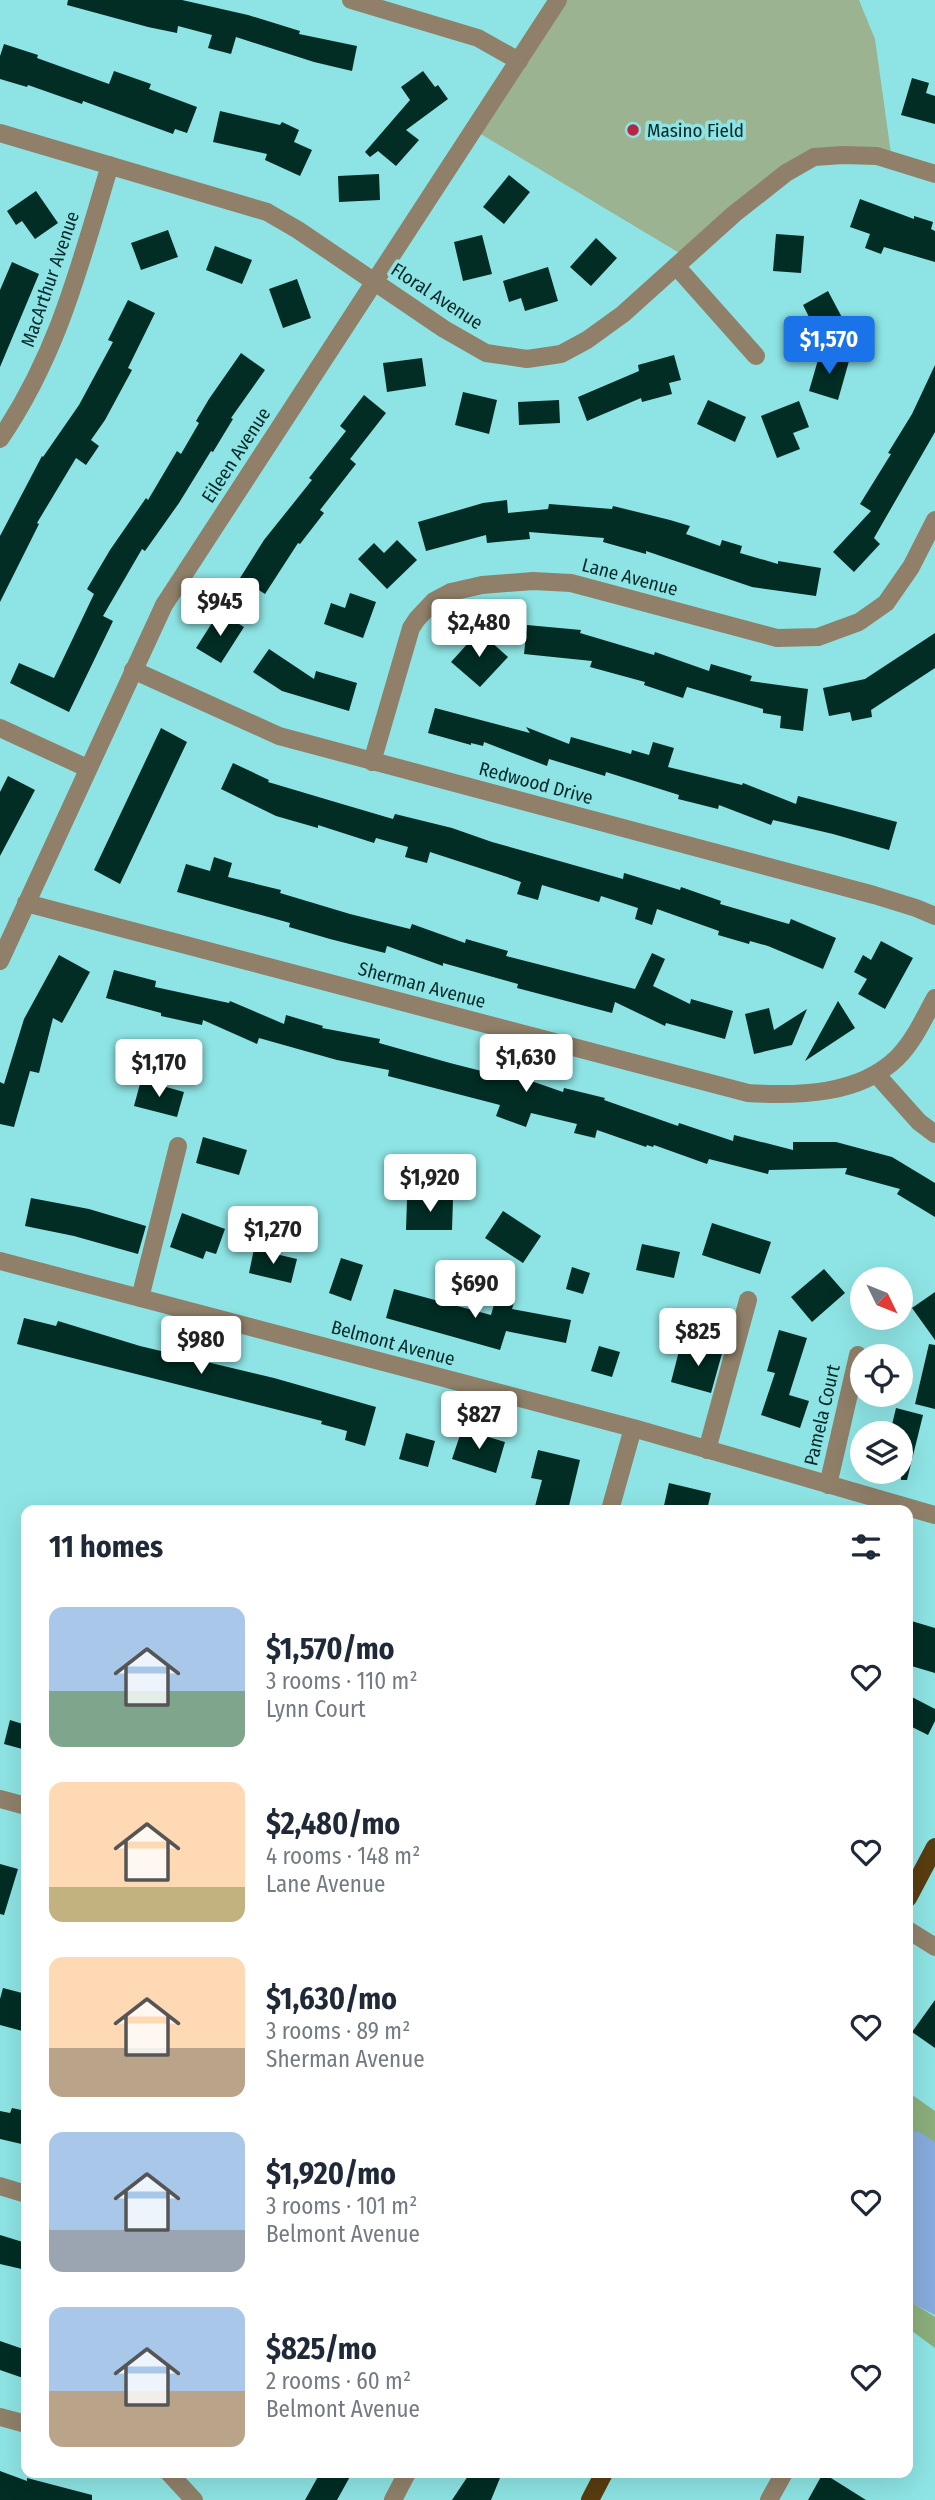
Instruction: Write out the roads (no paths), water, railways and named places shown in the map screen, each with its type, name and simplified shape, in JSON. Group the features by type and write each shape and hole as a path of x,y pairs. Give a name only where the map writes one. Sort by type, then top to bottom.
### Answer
{"main road":[{"path":"913,1889 935,1847"},
{"path":"590,2500 601,2478"}],"street":[{"path":"351,0 478,38 519,61"},
{"name":"Eileen Avenue","path":"0,961 164,605 558,0"},
{"name":"Floral Avenue","path":"0,133 267,212 444,329 486,353 527,359 561,354 587,340 623,314 734,214 775,181 814,157 877,156 935,174"},
{"name":"MacArthur Avenue","path":"0,439 18,413 62,321 110,165"},
{"path":"676,266 756,356"},
{"name":"Lane Avenue","path":"372,762 411,628 434,601 451,592 482,585 533,580 571,583 776,638 818,637 859,622 886,603 911,567 935,520"},
{"name":"Redwood Drive","path":"133,670 279,736 874,895 935,916"},
{"path":"0,728 87,768"},
{"name":"Sherman Avenue","path":"26,903 748,1093 786,1095 833,1090 877,1075 899,1056 918,1030 935,998"},
{"path":"877,1075 919,1122 935,1134"},
{"path":"141,1298 178,1146"},
{"name":"Belmont Avenue","path":"0,1261 633,1429 899,1505"},
{"path":"707,1450 748,1300"},
{"name":"Pamela Court","path":"828,1485 850,1390"},
{"path":"611,1505 633,1429"},
{"name":"Belmont Avenue","path":"913,1509 935,1515"},
{"path":"0,1799 21,1805"},
{"path":"913,1933 935,1947"},
{"path":"0,2186 21,2192"},
{"path":"0,2417 21,2423"},
{"path":"174,2478 194,2500"},
{"path":"393,2500 404,2478"},
{"path":"769,2500 781,2478"}],"water":[{"path":"913,2131 920,2132 935,2142 935,2315 913,2304"}],"place":[{"name":"Masino Field","path":"633,130"}]}
